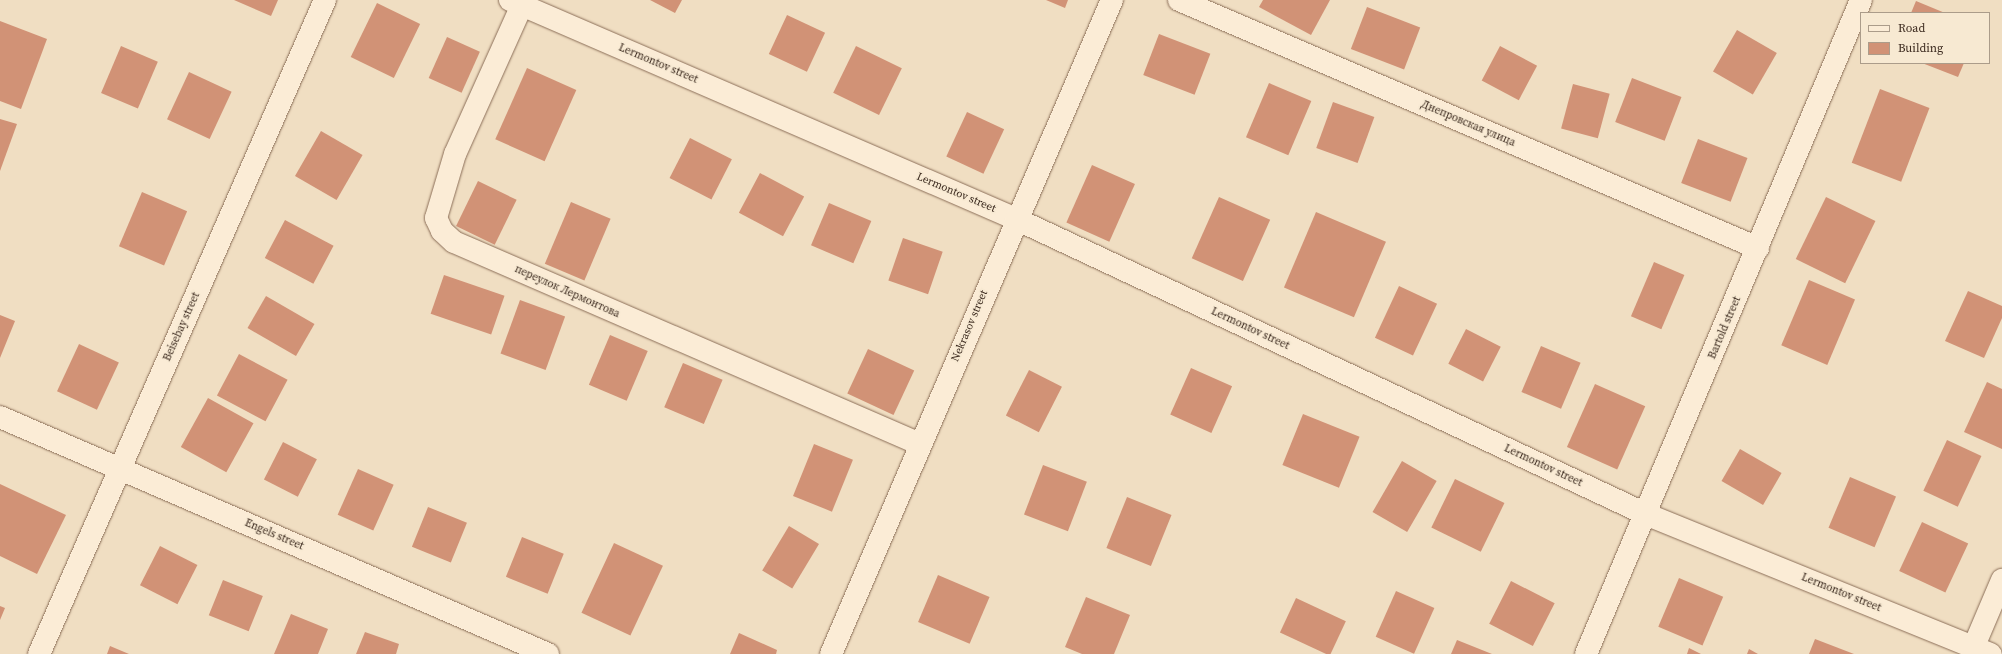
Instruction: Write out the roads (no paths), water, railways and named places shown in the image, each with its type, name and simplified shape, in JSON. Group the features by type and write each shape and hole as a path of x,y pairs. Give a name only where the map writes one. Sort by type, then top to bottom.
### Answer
{"street":[{"name":"Beisebay street","path":"39,654 324,0"},
{"name":"Nekrasov street","path":"831,654 1016,220 1112,0"},
{"name":"Днепровская улица","path":"1179,0 1758,248"},
{"name":"Bartold street","path":"1586,654 1648,515 1861,0"},
{"name":"Lermontov street","path":"516,3 1016,220 1648,515 1983,650"},
{"name":"переулок Лермонтова","path":"516,3 455,154 436,218 442,231 454,242 920,444"},
{"name":"Engels street","path":"0,417 548,654"},
{"path":"1983,650 2002,580"}]}
